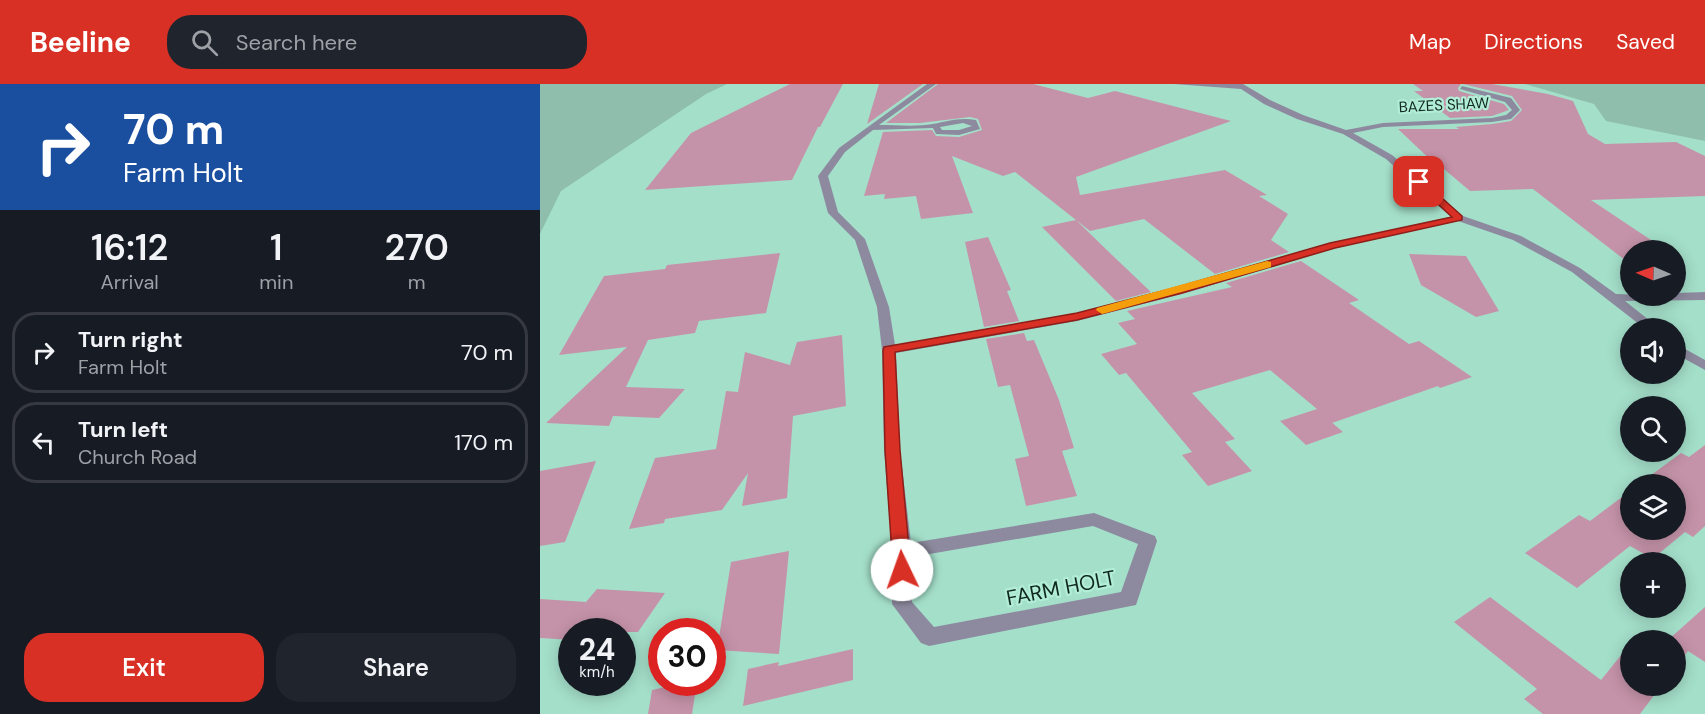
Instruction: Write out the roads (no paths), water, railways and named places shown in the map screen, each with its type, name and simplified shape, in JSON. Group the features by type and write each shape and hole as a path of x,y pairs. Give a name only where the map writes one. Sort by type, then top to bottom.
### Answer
{"street":[{"path":"872,128 925,87 933,84"},
{"path":"1176,84 1239,86 1300,117 1346,132 1389,157 1459,218 1517,238 1576,270 1640,318"},
{"name":"BAZES SHAW","path":"1346,132 1383,125 1492,120 1508,117 1516,110 1508,100 1462,88"},
{"path":"872,128 935,126"},
{"name":"FARM HOLT","path":"872,128 842,150 823,176 833,213 860,239 883,307 889,350 892,450 902,552 902,604 928,636 1130,598 1148,541 1094,519 902,552"},
{"path":"889,350 1077,317 1178,291 1333,245 1459,218"},
{"path":"1615,298 1705,296"},
{"path":"1686,354 1705,366"}]}
